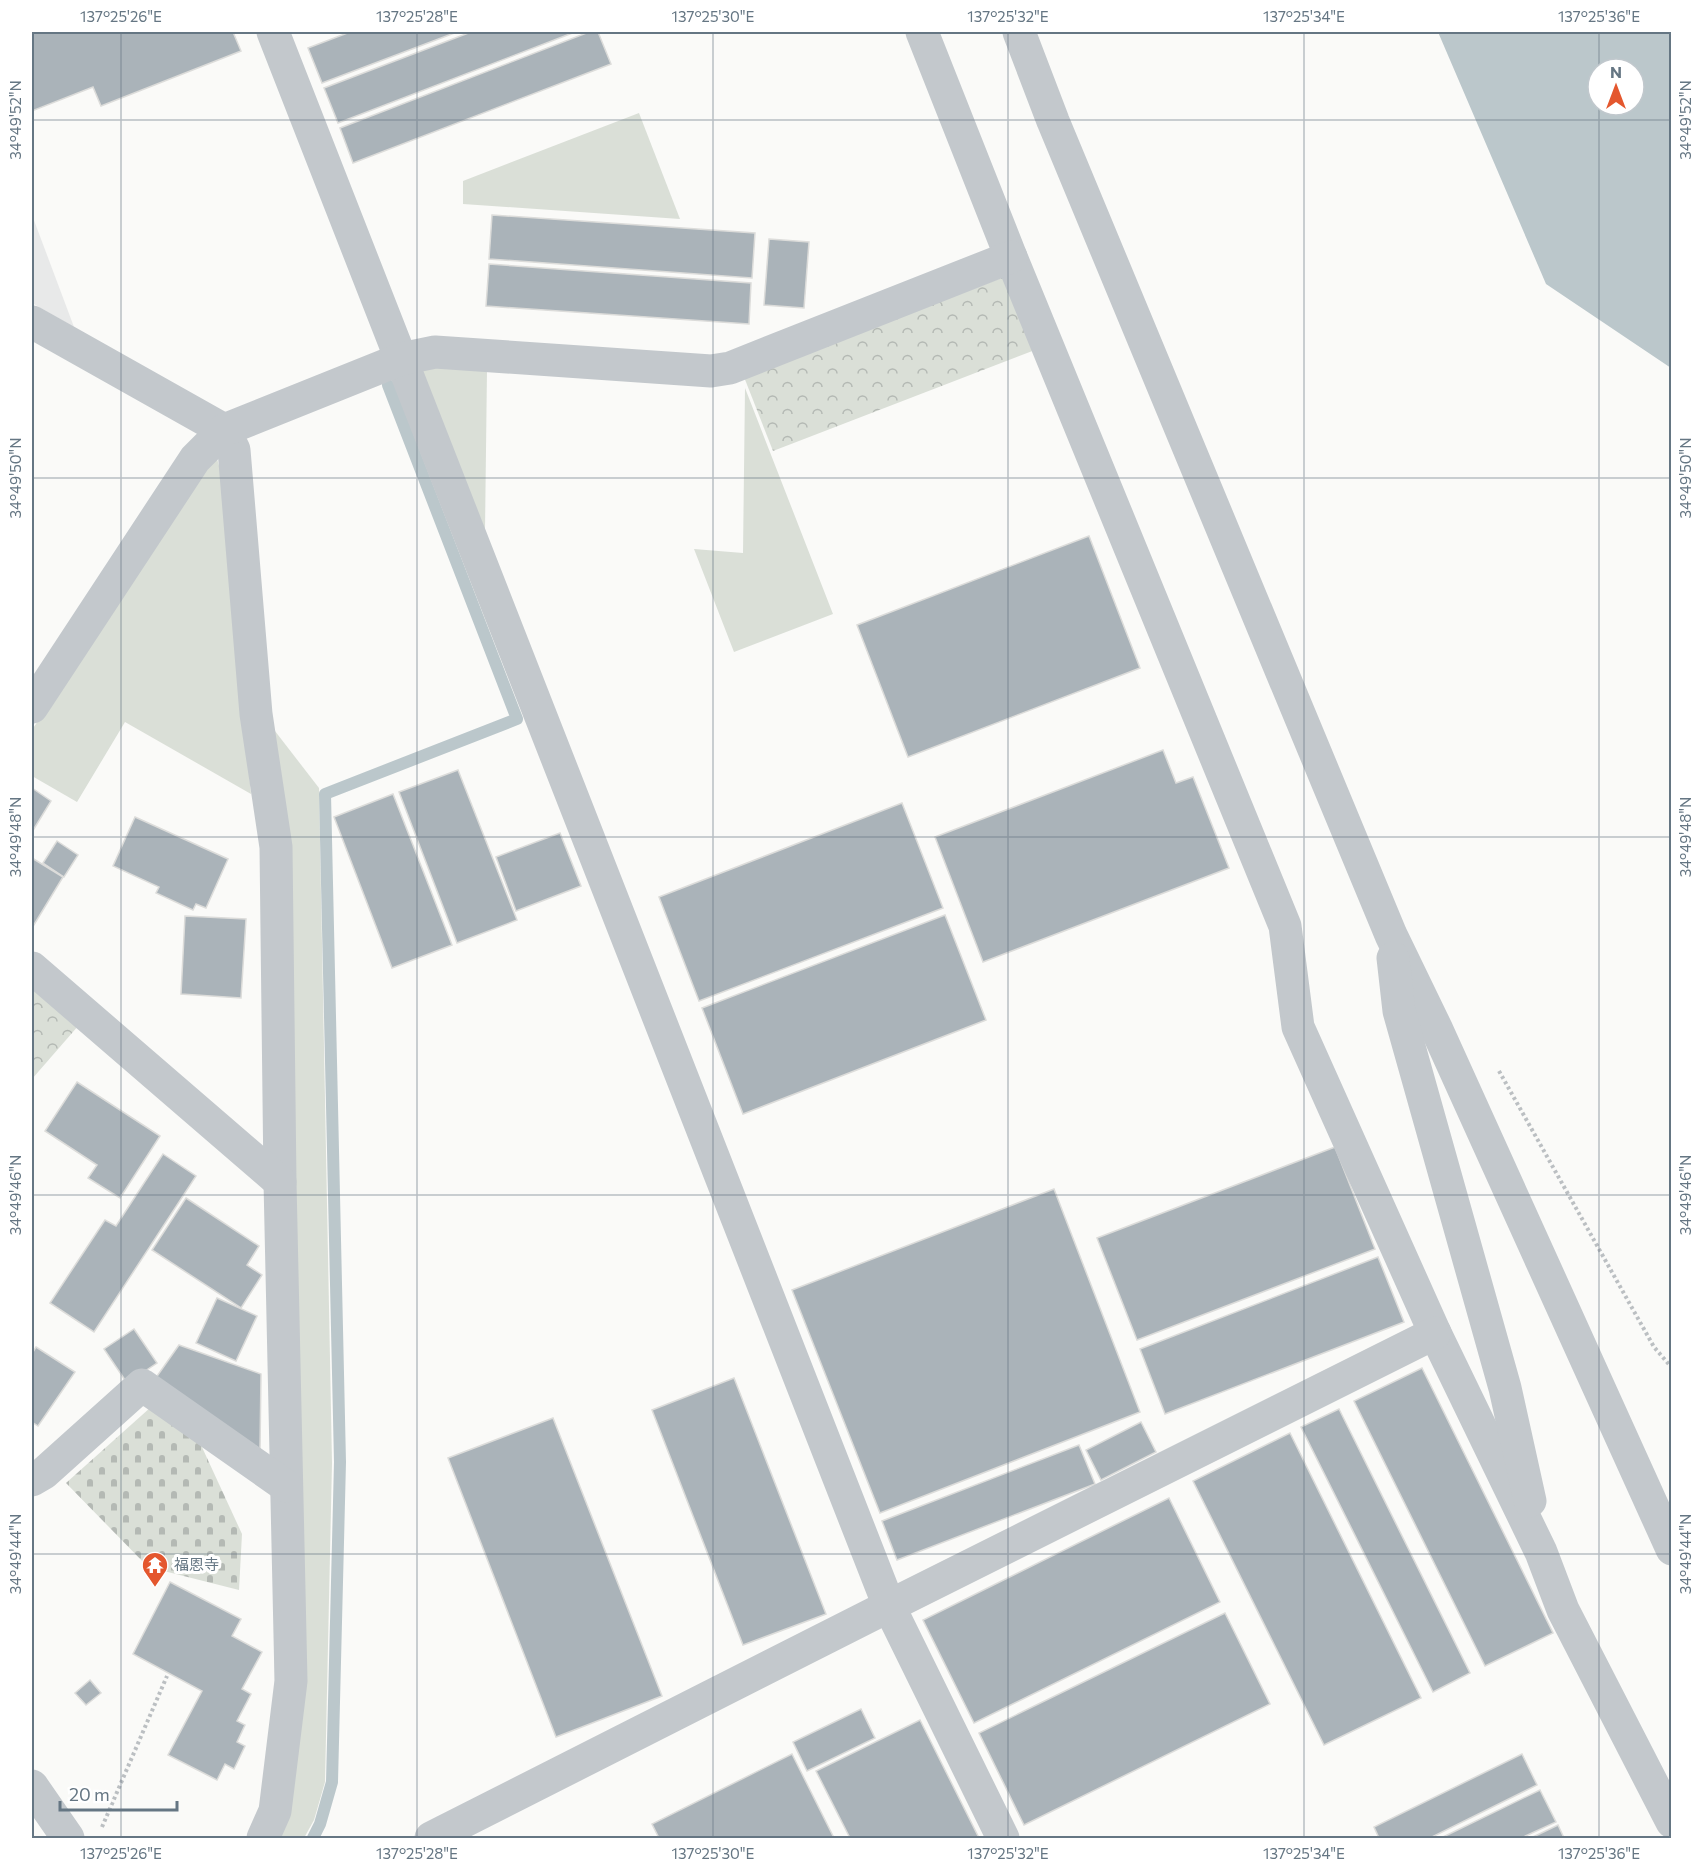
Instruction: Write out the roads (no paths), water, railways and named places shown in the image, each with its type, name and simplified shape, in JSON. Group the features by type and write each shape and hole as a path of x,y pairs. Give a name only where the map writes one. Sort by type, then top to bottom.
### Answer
{"street":[{"path":"273,32 889,1606 1004,1839"},
{"path":"922,32 1011,257 1285,926 1299,1027 1435,1333 1541,1552 1563,1610 1671,1822"},
{"path":"1019,32 1053,121 1390,935 1442,1041 1671,1549"},
{"path":"32,707 195,459 224,430 401,359 435,352 711,371 730,368 1011,257"},
{"path":"32,322 224,430 234,450 256,714 276,846 280,1182 291,1681 275,1811 263,1839"},
{"path":"1390,935 1399,1011 1506,1388 1541,1552"},
{"path":"32,968 280,1182"},
{"path":"431,1839 889,1606 1435,1333"},
{"path":"32,1480 44,1473 142,1385 286,1486"},
{"path":"32,1786 68,1839"}],"waterway":[{"path":"313,1838 320,1824 332,1782 340,1462 325,794 517,719 388,385"}],"place":[{"name":"福恩寺","path":"155,1588"}]}
